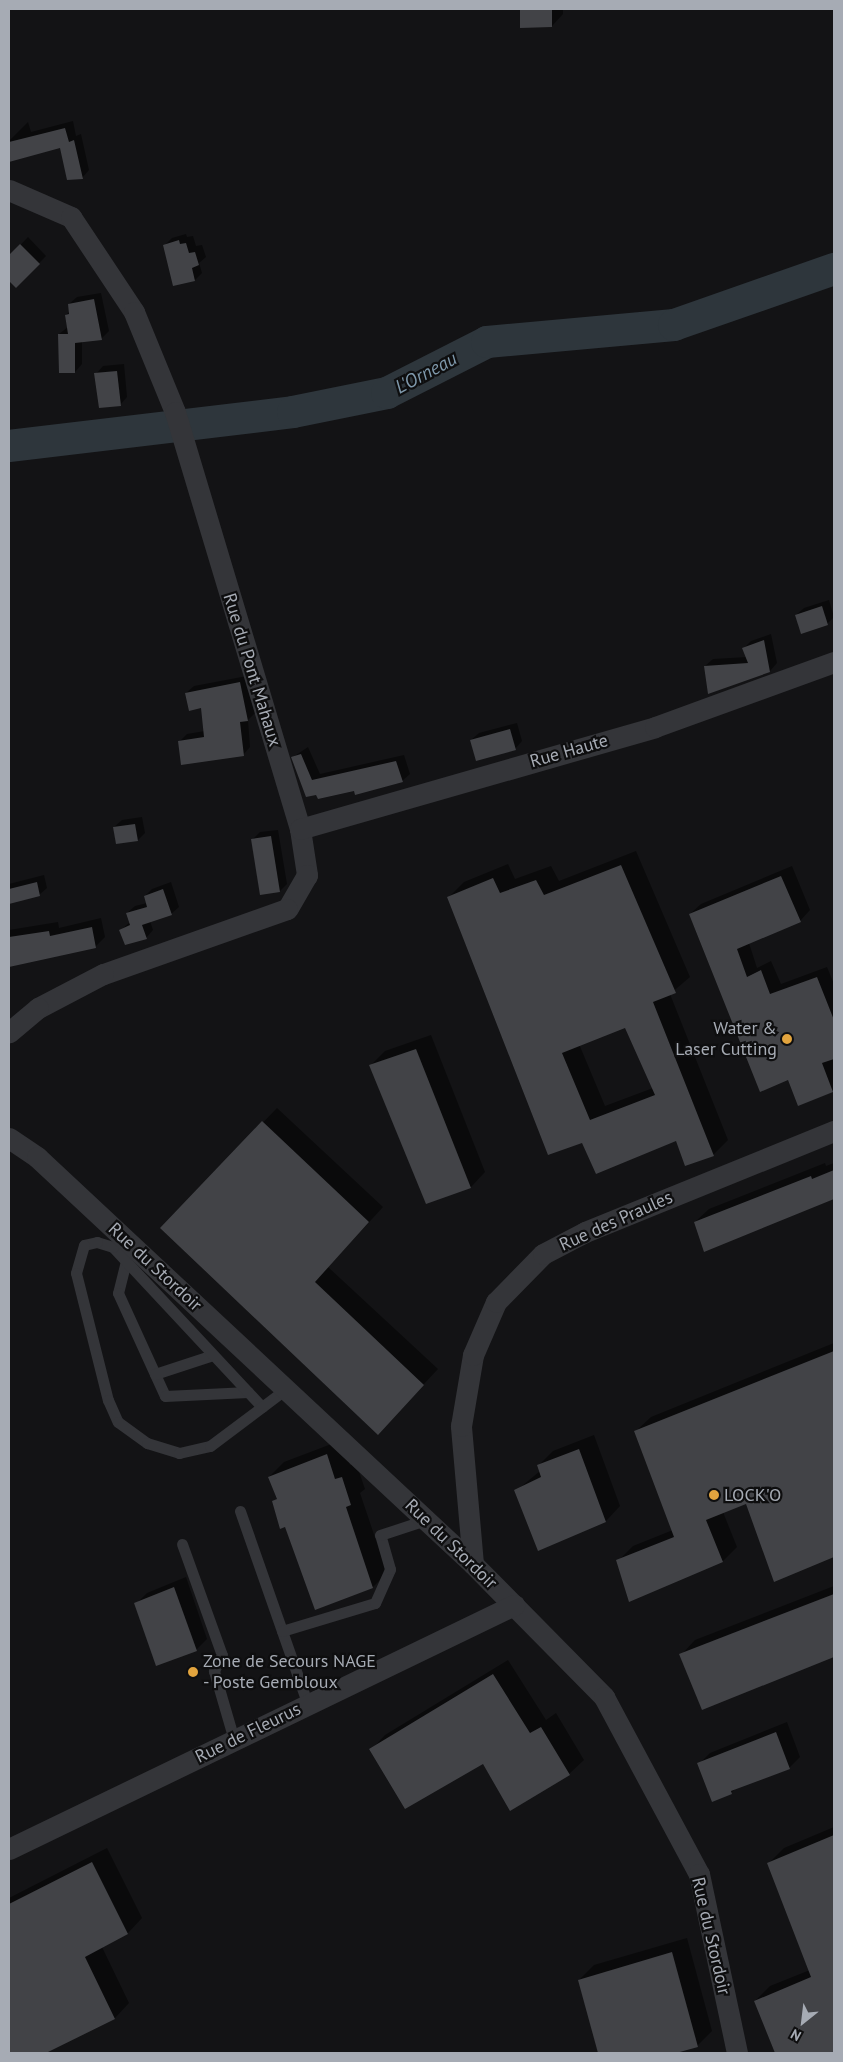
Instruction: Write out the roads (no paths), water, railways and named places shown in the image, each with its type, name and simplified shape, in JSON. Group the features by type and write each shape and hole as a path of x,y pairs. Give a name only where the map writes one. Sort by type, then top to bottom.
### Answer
{"street":[{"name":"Rue du Pont Mahaux","path":"9,190 70,217 134,312 175,412 300,830 307,875 287,909 103,974 38,1008 9,1032"},
{"name":"Rue Haute","path":"300,830 655,726 834,662"},
{"name":"Rue des Praules","path":"473,1564 461,1426 473,1355 496,1302 543,1254 585,1232 834,1131"},
{"name":"Rue du Stordoir","path":"9,1138 37,1157 473,1564 604,1697 699,1874 737,2053"},
{"name":"Rue de Fleurus","path":"9,1849 514,1605"}],"lane":[{"path":"262,1407 113,1248 97,1242 84,1245 76,1273 108,1400 118,1422 147,1443 179,1453 210,1446 262,1407 286,1389"},
{"path":"126,1260 118,1293 165,1396 248,1392"},
{"path":"155,1374 213,1355"},
{"path":"240,1512 308,1705"},
{"path":"282,1631 375,1603 390,1569 380,1535 426,1520"},
{"path":"182,1544 222,1655 214,1671 234,1740"}],"waterway":[{"name":"L'Orneau","path":"9,446 293,412 387,393 487,342 674,325 834,269"}],"place":[{"name":"Water & Laser Cutting","path":"787,1039"},
{"name":"LOCK'O","path":"714,1495"},
{"name":"Zone de Secours NAGE - Poste Gembloux","path":"193,1672"}]}
